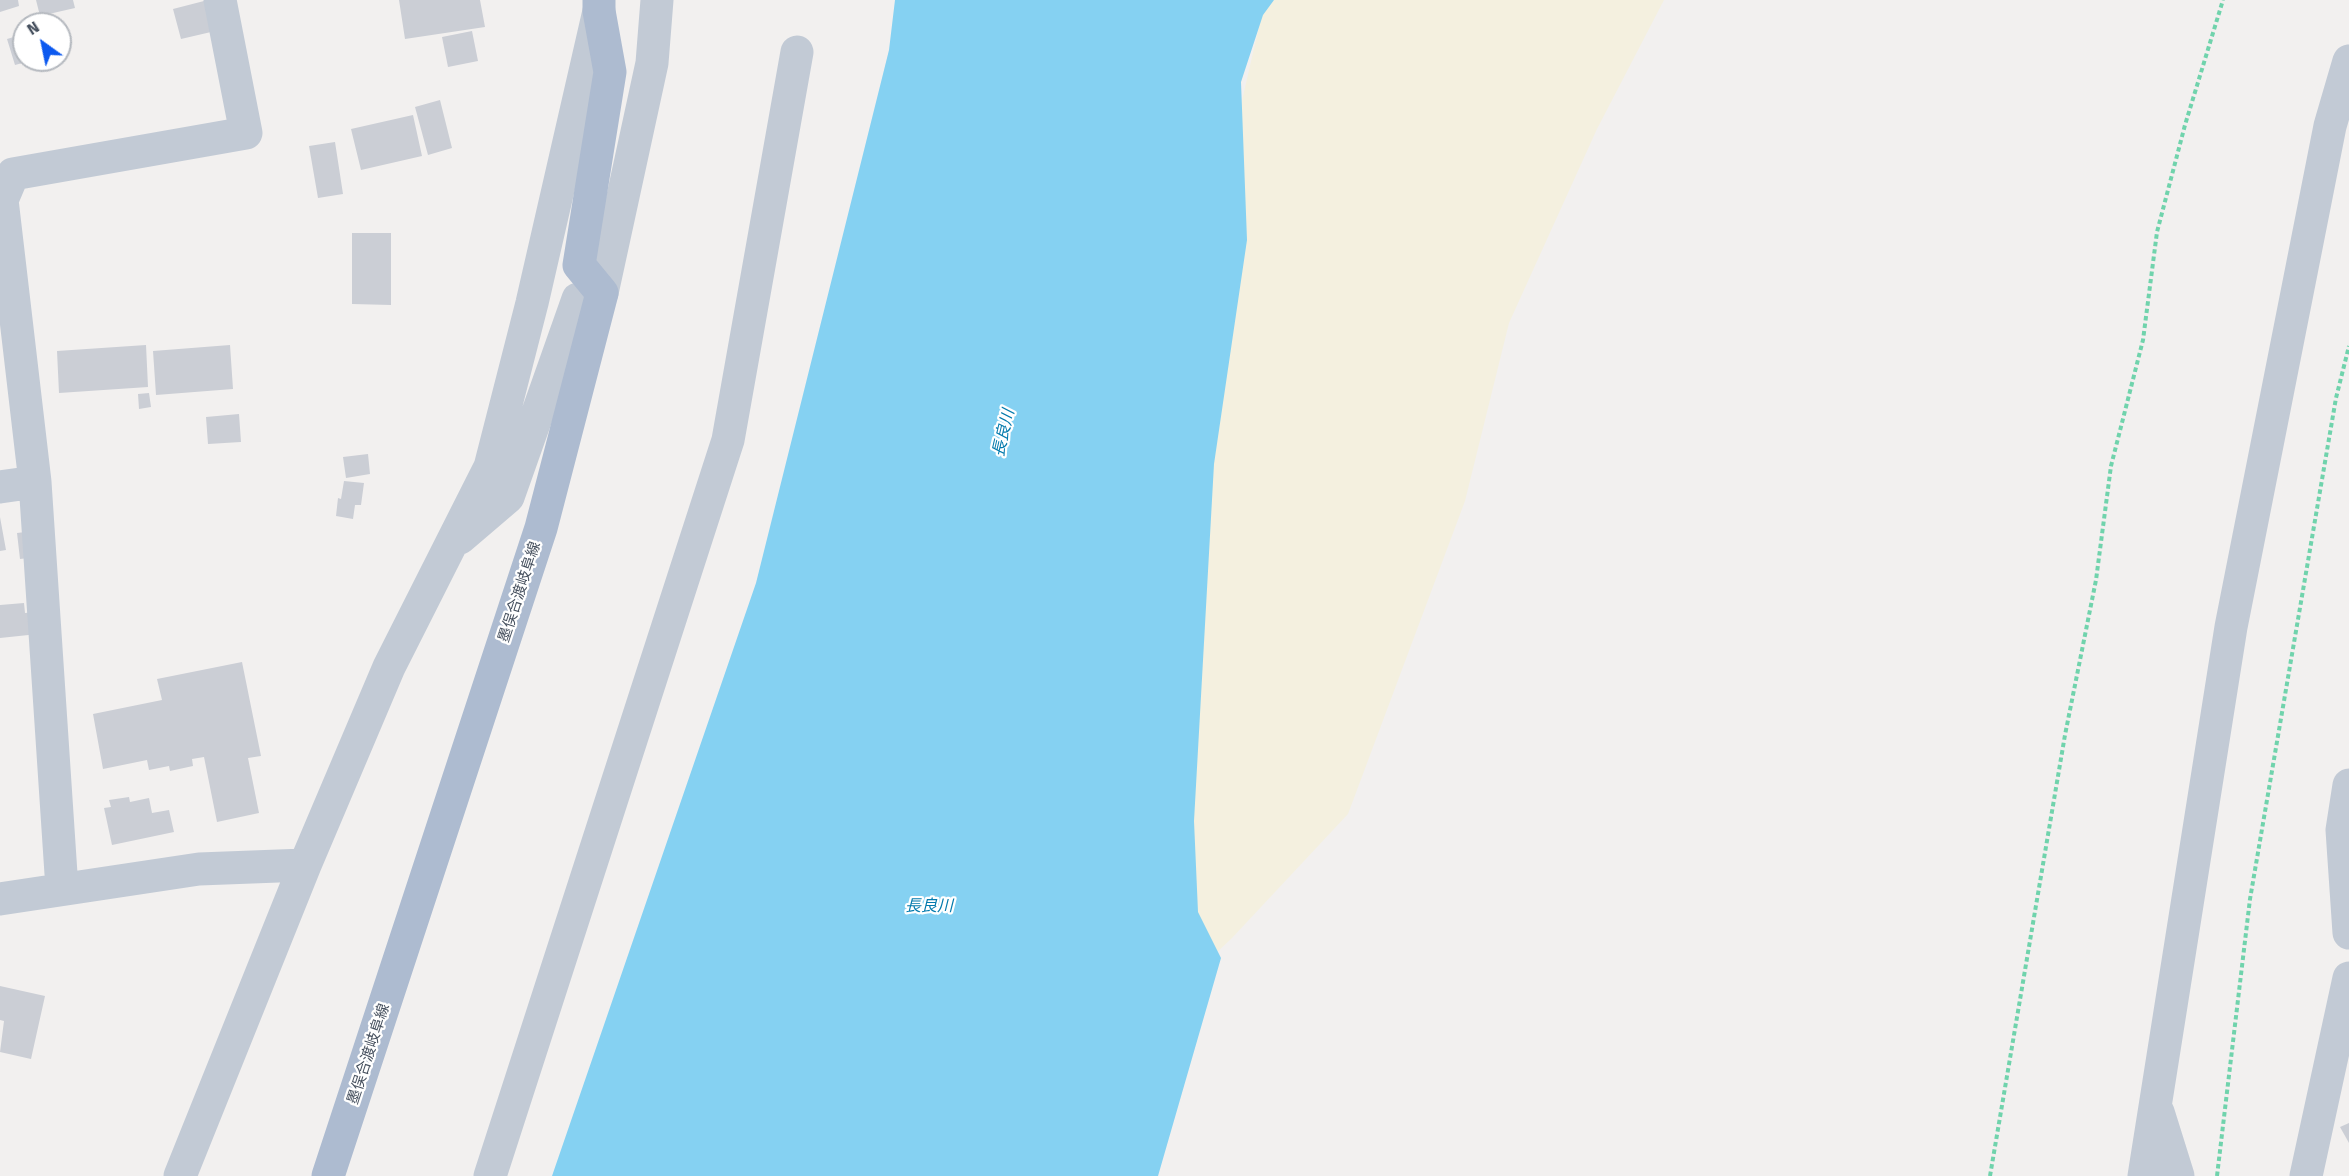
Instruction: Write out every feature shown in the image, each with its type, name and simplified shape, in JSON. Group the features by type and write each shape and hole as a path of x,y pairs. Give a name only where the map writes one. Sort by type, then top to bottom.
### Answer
{"main road":[{"path":"599,6 610,72 579,265 603,293"},
{"name":"墨俣合渡岐阜線","path":"328,1176 541,528 603,293"}],"street":[{"path":"62,889 35,482 2,200 13,174 246,133 220,0"},
{"path":"447,549 508,497 578,299 603,293 652,63 657,0"},
{"path":"180,1176 305,864 390,667 490,467 532,303 599,6"},
{"path":"490,1176 728,440 797,52"},
{"path":"2144,1176 2231,627 2330,126 2349,61"},
{"path":"0,487 35,482"},
{"path":"2349,785 2342,830 2349,933"},
{"path":"0,899 199,869 305,864"},
{"path":"2306,1176 2349,978"},
{"path":"2155,1103 2178,1176"}],"path":[{"path":"1990,1176 2065,735 2096,580 2111,466 2143,340 2157,232 2185,125 2223,0"},
{"path":"2217,1176 2250,899 2336,398 2349,346"}],"sand":[{"path":"1268,0 1664,0 1597,129 1509,323 1465,501 1348,814 1213,956 1191,939 1183,835 1238,118 1264,5"}],"water":[{"name":"長良川","path":"895,0 1274,0 1263,15 1241,82 1247,240 1214,464 1194,821 1198,912 1221,958 1158,1176 552,1176 756,583 889,50"}],"building":[{"path":"0,0 18,0 19,6 0,12"},
{"path":"36,0 73,0 75,8 58,12 39,12"},
{"path":"399,0 480,0 485,27 405,39"},
{"path":"204,1 211,32 181,39 173,9"},
{"path":"472,31 478,61 448,67 442,37"},
{"path":"12,38 12,55 7,39"},
{"path":"440,100 452,148 428,155 415,107"},
{"path":"413,115 422,156 361,170 351,129"},
{"path":"335,142 343,194 318,198 309,146"},
{"path":"352,233 391,233 391,305 352,304"},
{"path":"146,345 148,387 59,393 57,351"},
{"path":"230,345 233,389 156,395 153,351"},
{"path":"149,393 151,407 139,409 138,394"},
{"path":"239,414 241,442 208,444 206,417"},
{"path":"368,454 370,474 346,478 343,457"},
{"path":"344,481 364,483 361,505 355,505 353,519 336,516 338,498 341,499"},
{"path":"0,517 6,550 0,551"},
{"path":"42,530 45,556 20,559 17,533"},
{"path":"24,603 25,613 36,612 38,634 0,638 0,605"},
{"path":"242,662 261,756 248,758 259,813 217,822 204,757 192,759 193,766 170,771 169,766 149,770 147,760 103,769 93,714 162,700 157,679"},
{"path":"129,797 130,802 149,798 152,813 169,810 174,832 112,845 104,808 111,807 109,800"},
{"path":"0,986 45,996 31,1059 0,1052 4,1021 0,1020"},
{"path":"2349,1123 2349,1143 2340,1127"}]}
